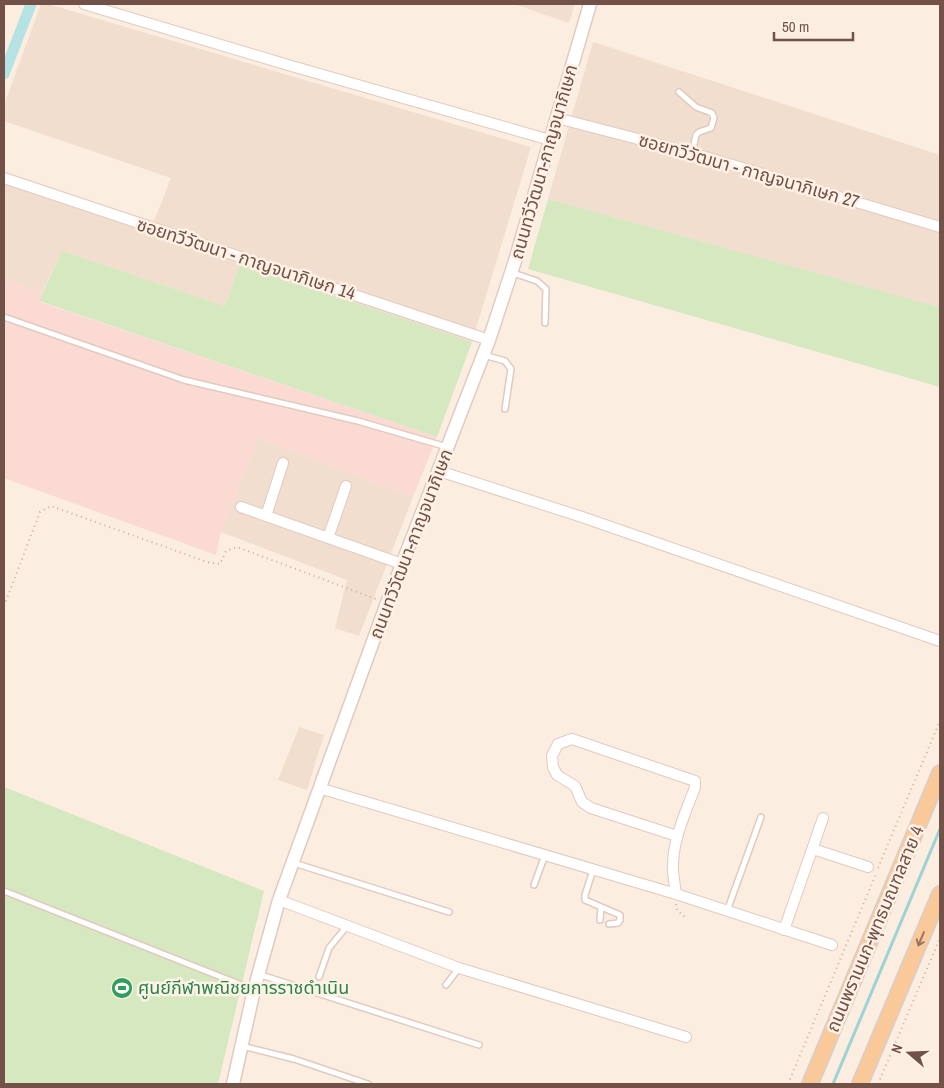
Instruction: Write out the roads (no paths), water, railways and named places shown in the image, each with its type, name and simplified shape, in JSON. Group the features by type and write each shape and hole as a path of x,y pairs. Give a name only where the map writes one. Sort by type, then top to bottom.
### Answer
{"main road":[{"name":"ถนนพรานนก-พุทธมณฑลสาย 4","path":"810,1084 940,773"},
{"path":"860,1084 940,894"}],"street":[{"path":"84,4 550,140"},
{"name":"ถนนทวีวัฒนา-กาญจนาภิเษก","path":"233,1084 258,973 278,900 387,603 489,340 511,273 590,4"},
{"name":"ซอยทวีวัฒนา - กาญจนาภิเษก 27","path":"557,118 692,153 940,227"},
{"name":"ซอยทวีวัฒนา - กาญจนาภิเษก 14","path":"4,178 489,340"},
{"path":"266,516 283,463"},
{"path":"439,470 582,517 940,641"},
{"path":"328,538 346,486"},
{"path":"241,508 402,564"},
{"path":"676,894 673,864 677,836 695,787 695,782 572,740 558,744 552,756 553,767 557,775 575,786 582,802 591,808 677,836"},
{"path":"319,788 676,894 832,945"},
{"path":"784,930 824,818"},
{"path":"813,849 868,867"},
{"path":"278,900 459,968 686,1037"}],"lane":[{"path":"679,92 696,107 712,113 714,118 711,128 698,132 696,135 692,153"},
{"path":"511,273 538,281 546,289 546,323"},
{"path":"4,318 184,380 358,421 448,448"},
{"path":"483,355 505,361 511,369 505,409"},
{"path":"726,911 761,817"},
{"path":"534,885 545,855"},
{"path":"291,862 449,912"},
{"path":"593,870 585,900 620,915 618,923 609,924"},
{"path":"4,891 254,990"},
{"path":"600,920 601,907"},
{"path":"319,977 329,948 346,926"},
{"path":"446,984 459,968"},
{"path":"258,973 479,1045"},
{"path":"242,1046 302,1062 368,1084"}],"waterway":[{"path":"4,74 31,4"},
{"path":"833,1084 940,829"}],"place":[{"name":"ศูนย์กีฬาพณิชยการราชดำเนิน","path":"122,988"}]}
